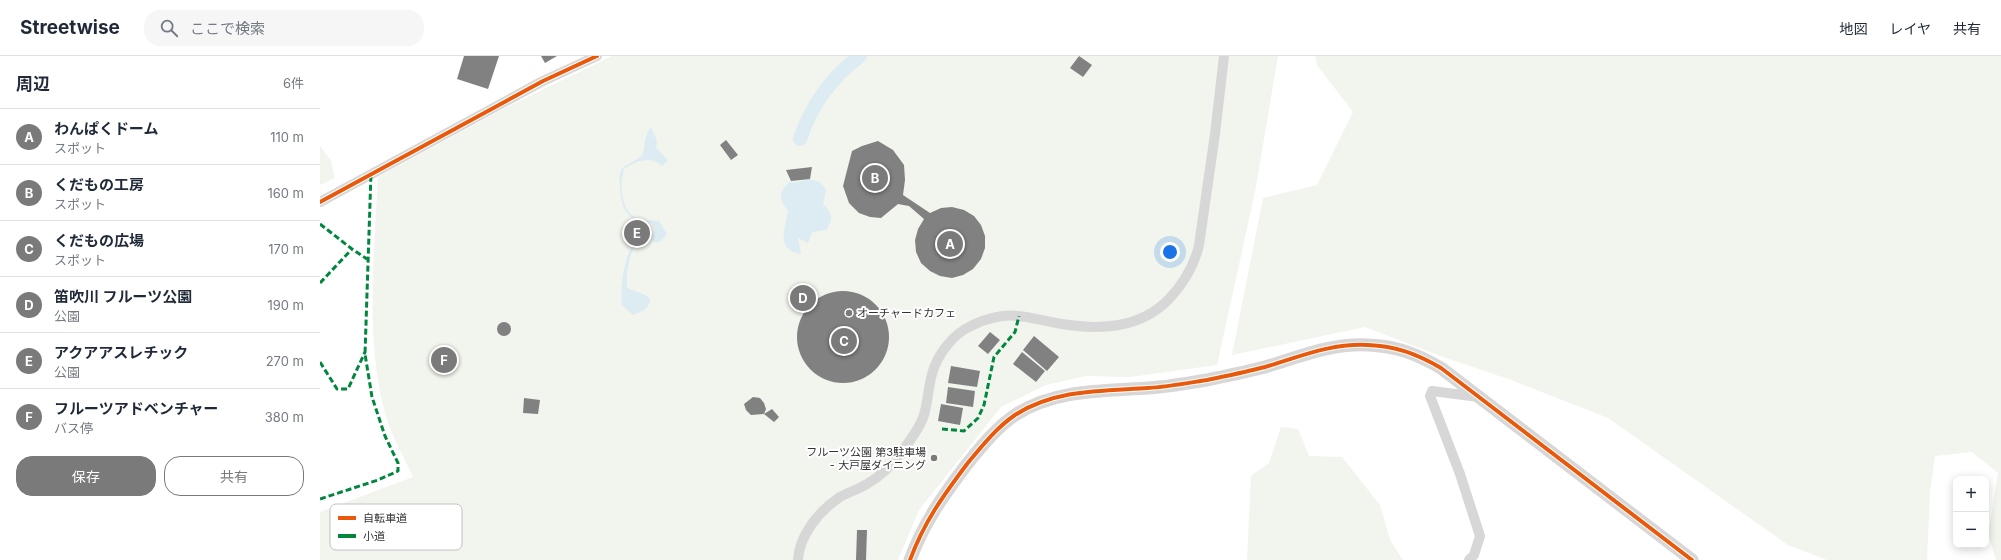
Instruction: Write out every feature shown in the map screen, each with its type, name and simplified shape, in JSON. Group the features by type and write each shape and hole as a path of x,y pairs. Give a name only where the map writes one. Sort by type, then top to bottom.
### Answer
{"street":[{"path":"320,202 542,81 597,56"},
{"path":"798,560 798,554 808,530 826,508 842,496 868,484 891,465 914,436 923,417 932,372 944,350 956,336 970,326 990,319 1016,316 1074,326 1120,326 1145,316 1163,304 1182,285 1196,261 1202,230 1224,56"},
{"path":"910,560 917,540 938,502 979,449 999,428 1022,412 1043,401 1069,394 1150,388 1206,380 1264,367 1312,351 1335,346 1366,345 1394,347 1420,356 1441,368 1692,560"},
{"path":"1469,560 1474,555 1480,536 1458,468 1430,396 1432,391 1480,397"}],"shaded area":[{"path":"612,56 1278,56 1255,192 1217,365 1130,377 1086,376 1046,385 1001,407 919,510 898,560 320,560 320,512 330,508 330,550 462,550 462,504 341,504 413,477 394,438 385,413 375,357 372,296 378,177 505,108"},
{"path":"1315,56 2001,56 2001,560 1996,560 1989,537 1989,528 1998,473 1972,452 1935,456 1930,492 1927,560 1827,560 1788,545 1608,418 1514,381 1443,357 1365,327 1232,355 1263,198 1317,185 1353,112 1317,65"},
{"path":"651,127 657,141 656,147 668,161 662,166 653,161 643,160 624,169 622,194 629,213 634,217 643,220 659,221 667,234 660,242 657,243 647,239 639,241 632,253 628,268 627,287 647,296 650,299 647,308 633,315 622,305 622,281 628,253 636,241 640,238 654,234 655,229 651,223 638,221 628,214 623,206 619,182 622,169 642,155 646,136"},
{"path":"320,146 331,161 335,178 320,185"},
{"path":"810,179 820,182 826,190 823,204 830,213 831,219 826,230 812,232 808,243 798,238 801,254 793,252 787,248 784,243 784,231 788,210 781,199 781,195 784,188 791,181 793,183"},
{"path":"1281,427 1298,429 1309,456 1342,457 1380,505 1390,540 1403,560 1247,560 1251,476 1269,463"}],"building":[{"path":"464,56 499,56 488,89 457,79"},
{"path":"541,56 557,56 545,63"},
{"path":"1079,56 1092,65 1083,77 1070,68"},
{"path":"726,140 738,155 731,160 720,145"},
{"path":"878,141 893,150 904,165 905,180 903,195 930,213 941,208 952,207 964,210 974,216 981,225 985,236 985,248 981,259 973,269 963,275 952,278 940,276 930,271 921,263 916,252 915,240 918,229 924,219 909,206 898,204 881,218 870,217 859,213 849,203 843,186 852,151"},
{"path":"812,167 810,179 791,181 786,170"},
{"path":"843,291 861,294 876,304 886,319 889,337 886,355 876,370 861,380 843,383 825,380 810,370 800,355 797,337 800,319 810,304 825,294"},
{"path":"504,322 509,324 511,329 509,334 504,336 499,334 497,329 499,324"},
{"path":"990,332 1000,340 988,354 978,346"},
{"path":"1034,336 1059,357 1047,371 1023,350"},
{"path":"1022,352 1045,371 1036,382 1013,364"},
{"path":"951,366 980,371 977,387 948,383"},
{"path":"948,387 975,391 973,407 946,403"},
{"path":"753,397 760,398 764,403 766,409 764,414 751,415 746,410 744,404"},
{"path":"524,398 540,400 538,414 523,413"},
{"path":"941,404 963,408 960,425 938,421"},
{"path":"772,409 779,417 774,422 764,414"},
{"path":"857,530 867,530 866,560 856,560"}],"waterway":[{"path":"800,139 816,104 840,73 860,56"}],"marked path":[{"path":"320,499 378,480 398,471 398,463 385,436 372,397 365,354 371,173"},
{"path":"320,224 367,259"},
{"path":"320,283 352,249"},
{"path":"942,429 964,431 978,418 984,405 994,357 1015,332 1019,316"},
{"path":"320,362 337,389 348,389 365,352"}],"cycle path":[{"path":"320,202 543,81 597,56"},
{"path":"910,560 915,546 928,521 967,464 1001,426 1030,406 1046,400 1080,393 1163,387 1207,380 1265,367 1328,348 1354,345 1368,345 1397,349 1415,355 1441,368 1692,560"}],"place":[{"name":"くだもの工房","path":"875,178"},
{"name":"アクアアスレチック","path":"637,233"},
{"name":"わんぱくドーム","path":"950,244"},
{"name":"笛吹川 フルーツ公園","path":"803,298"},
{"name":"オーチャードカフェ","path":"849,313"},
{"name":"くだもの広場","path":"844,341"},
{"name":"フルーツアドベンチャー","path":"444,360"},
{"name":"フルーツ公園 第3駐車場 - 大戸屋ダイニング","path":"934,458"}]}
